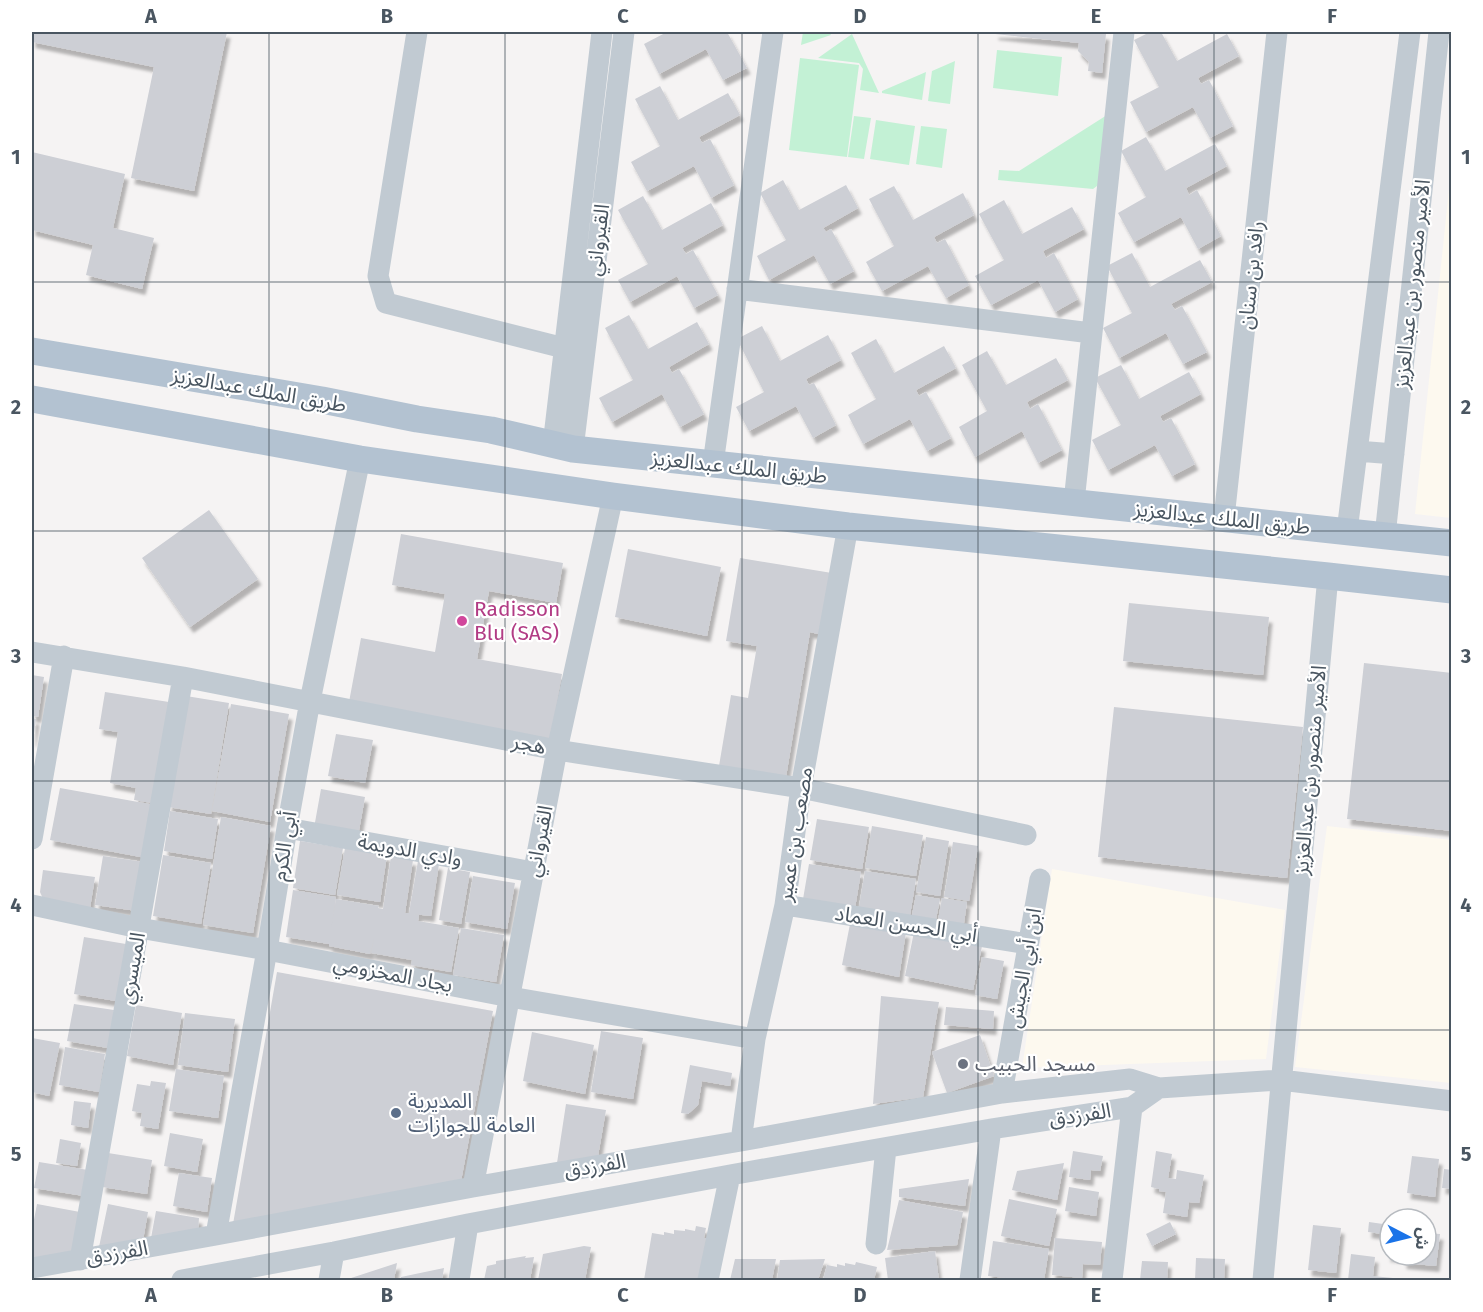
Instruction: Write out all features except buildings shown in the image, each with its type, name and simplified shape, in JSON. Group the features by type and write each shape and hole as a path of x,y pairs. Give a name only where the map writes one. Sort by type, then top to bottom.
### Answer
{"main road":[{"name":"طريق الملك عبدالعزيز","path":"32,351 491,430 563,447 1452,543"},
{"name":"طريق الملك عبدالعزيز","path":"32,399 360,459 613,496 848,526 1452,590"}],"street":[{"path":"417,32 378,276 386,303 564,348"},
{"name":"القيرواني","path":"563,447 564,348 602,32"},
{"name":"القيرواني","path":"563,447 624,32"},
{"path":"713,464 772,32"},
{"path":"1074,502 1124,32"},
{"name":"رافد بن سنان","path":"1224,518 1277,32"},
{"name":"الأمير منصور بن عبدالعزيز","path":"1347,531 1410,32"},
{"name":"الأمير منصور بن عبدالعزيز","path":"1385,536 1438,32"},
{"path":"737,290 1091,333"},
{"path":"1357,451 1394,454"},
{"name":"أبي الكرم","path":"216,1235 310,701 360,459"},
{"name":"القيرواني","path":"473,1187 557,750 613,496"},
{"name":"مصعب بن عمير","path":"741,1141 755,1039 785,904 801,788 848,526"},
{"name":"الأمير منصور بن عبدالعزيز","path":"1281,1080 1328,576"},
{"name":"هجر","path":"32,652 183,677 557,750 801,788 1026,835"},
{"path":"32,839 64,656"},
{"name":"الميسري","path":"80,1260 183,677"},
{"name":"وادي الدويمة","path":"287,828 533,873"},
{"name":"ابن أبي الجيش","path":"1002,1093 1040,879"},
{"name":"أبي الحسن العماد","path":"785,904 1028,944"},
{"name":"بجاد المخزومي","path":"32,905 139,928 510,997 755,1039"},
{"name":"الفرزدق","path":"32,1268 1002,1093 1130,1079 1159,1088 1281,1080 1452,1101"},
{"path":"1263,1281 1281,1080"},
{"name":"الفرزدق","path":"182,1281 205,1279 468,1224 730,1175 1132,1107 1159,1088"},
{"path":"1112,1281 1132,1107"},
{"path":"970,1281 991,1130"},
{"path":"876,1244 886,1148"},
{"path":"708,1281 730,1175"},
{"path":"459,1281 468,1224"},
{"path":"329,1281 334,1252"}],"shaded area":[{"path":"1451,170 1451,518 1415,514"},
{"path":"1327,826 1451,840 1451,1083 1295,1067"},
{"path":"1052,869 1285,910 1266,1059 1022,1068"}],"green space":[{"path":"803,32 829,32 831,35 801,45"},
{"path":"852,34 879,93 860,90 863,69 859,63 818,58"},
{"path":"997,50 1062,57 1058,96 993,88"},
{"path":"800,58 859,65 847,157 789,150"},
{"path":"955,61 950,104 928,101 932,71"},
{"path":"926,72 922,100 882,93 882,91"},
{"path":"1107,115 1101,183 1093,189 998,180 999,170 1019,171"},
{"path":"854,116 871,118 864,159 848,157"},
{"path":"876,120 915,126 909,165 870,159"},
{"path":"921,126 947,129 942,168 916,164"}],"place":[{"name":"Radisson Blu (SAS)","path":"462,621"},
{"name":"مسجد الحبيب","path":"963,1064"},
{"name":"المديرية العامة للجوازات","path":"396,1113"}]}
